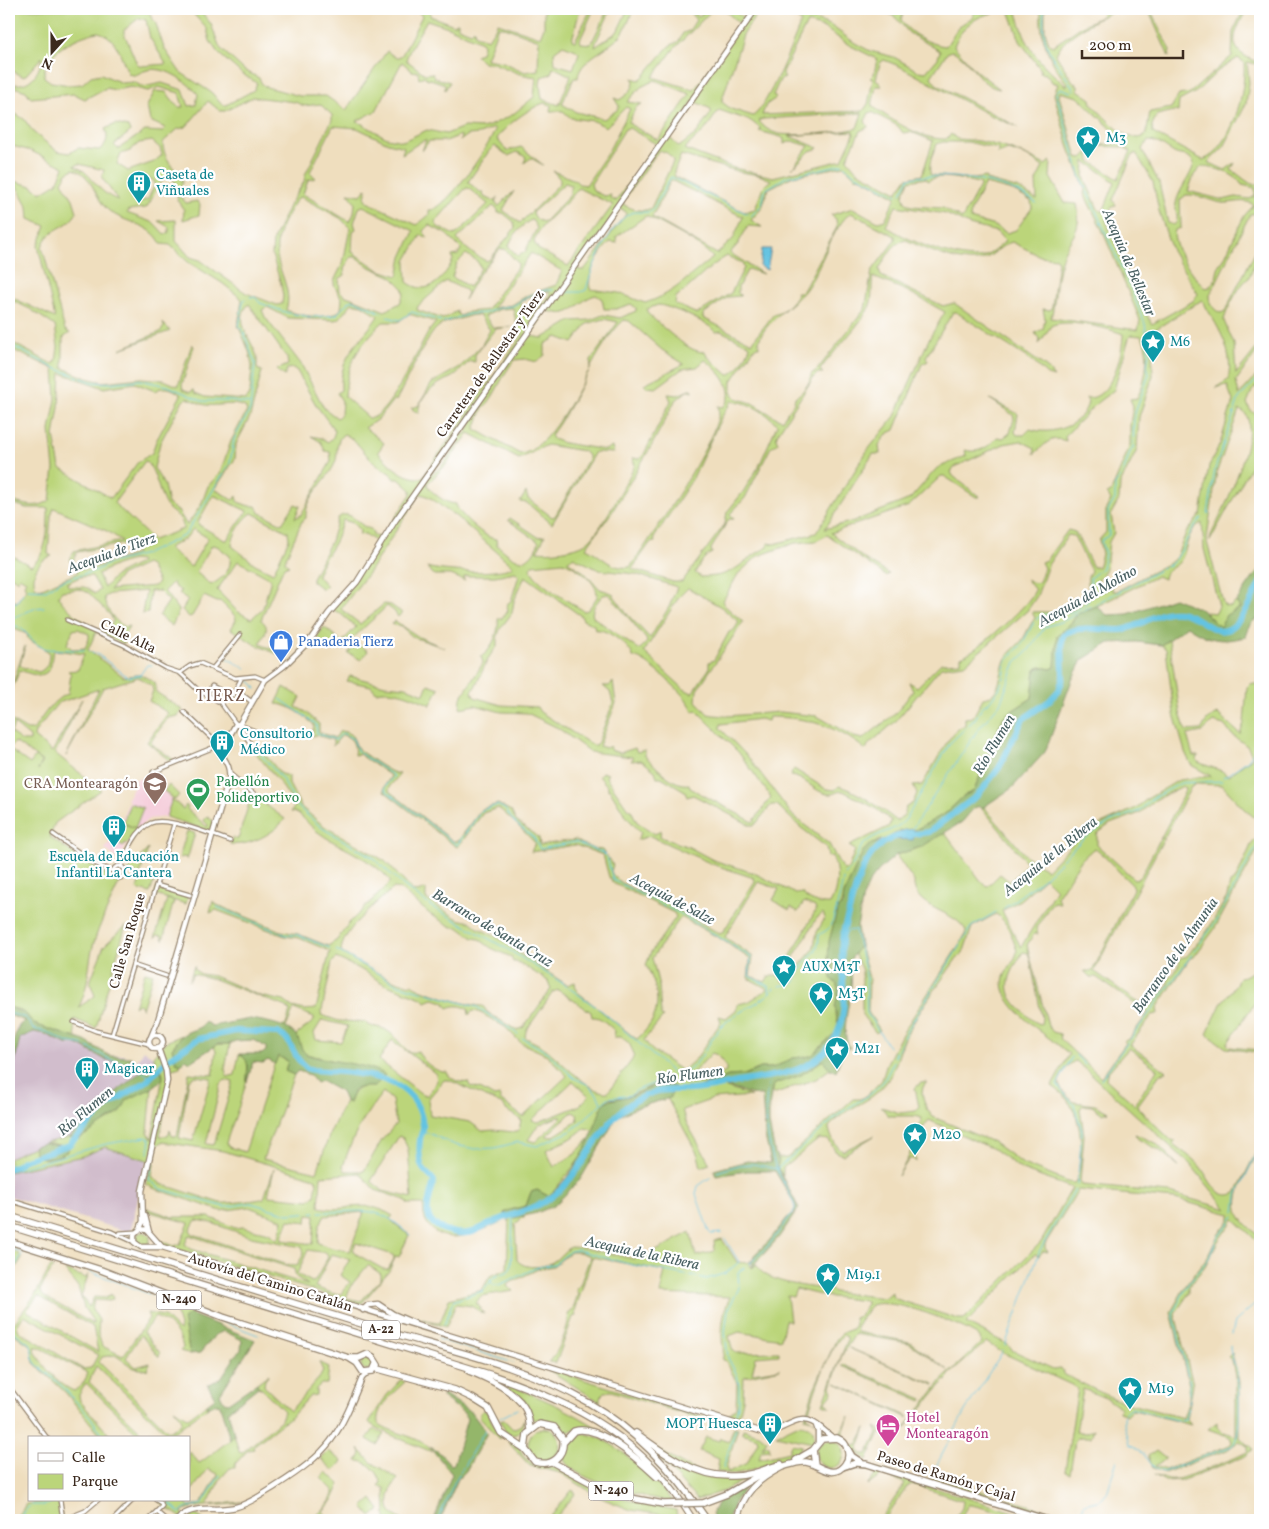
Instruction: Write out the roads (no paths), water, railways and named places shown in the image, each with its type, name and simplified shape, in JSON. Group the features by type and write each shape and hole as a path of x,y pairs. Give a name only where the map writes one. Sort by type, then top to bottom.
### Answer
{"highway":[{"name":"Autovía del Camino Catalán","path":"9,1216 519,1372 551,1384 591,1404 617,1422 652,1452 677,1478 707,1520"},
{"name":"Autovía del Camino Catalán","path":"9,1226 510,1381 581,1410 633,1448 668,1485 693,1520"},
{"name":"N-240","path":"9,1240 101,1270 223,1317 358,1361 365,1354 370,1355 376,1366 472,1398 488,1408 501,1433 525,1449 536,1462 552,1462 597,1486 636,1499 663,1504 703,1503 727,1494 764,1472 805,1460"},
{"path":"375,1339 472,1373 495,1384 524,1406 530,1430"},
{"path":"358,1361 363,1374 376,1366"},
{"path":"591,1404 666,1454 708,1473 734,1476 782,1466"},
{"path":"525,1449 526,1436 530,1430 540,1424 550,1425 560,1432 564,1442"},
{"path":"552,1462 559,1456 568,1435 578,1430 598,1434 645,1466 686,1508"},
{"path":"510,1439 526,1436"},
{"path":"832,1436 841,1440 847,1448 848,1456 843,1467 830,1472 822,1470 815,1464 805,1460 818,1442 832,1436"},
{"path":"813,1450 815,1464"},
{"path":"559,1456 562,1466"},
{"path":"737,1520 743,1501 758,1481 782,1466"}],"main road":[{"path":"847,1448 857,1460 866,1464"},
{"path":"843,1467 850,1464 866,1464"},
{"name":"Paseo de Ramón y Cajal","path":"866,1464 1048,1520"}],"street":[{"name":"Carretera de Bellestar y Tierz","path":"218,745 231,733 253,702 265,680 284,666 310,640 329,613 357,582 395,521 756,9"},
{"name":"Calle Alta","path":"67,620 124,645 165,668 180,673 194,687 220,702 250,743"},
{"path":"212,668 224,657 240,635"},
{"path":"180,673 190,666 200,663 241,679 255,676 265,680"},
{"path":"206,693 212,686 233,695 241,679"},
{"path":"236,690 253,702"},
{"path":"220,702 227,694"},
{"path":"149,1044 158,1020 230,774 227,762 218,745 184,712"},
{"path":"237,724 262,734"},
{"path":"153,772 218,745"},
{"path":"230,774 258,797"},
{"path":"121,867 138,835 146,826 161,821 230,841"},
{"name":"Calle San Roque","path":"112,1035 174,824"},
{"path":"53,834 94,863 112,871 114,877 121,878 125,872 121,867 116,866 112,871"},
{"path":"156,885 190,895"},
{"path":"132,965 166,976"},
{"path":"134,1242 133,1238 143,1221 142,1191 167,1081 166,1071 159,1050 162,1042 158,1020"},
{"path":"74,1022 112,1035 149,1044 159,1050"},
{"path":"151,1037 156,1035 160,1037"},
{"path":"9,1200 112,1232 134,1242 138,1246 162,1248 763,1432 777,1432 798,1421 815,1424 832,1436"},
{"path":"142,1211 152,1238 162,1248"},
{"path":"112,1232 126,1234 138,1230 149,1232"},
{"path":"146,1247 152,1238"},
{"path":"363,1310 368,1305 378,1304 424,1328"},
{"path":"176,1520 194,1509 234,1508 258,1498 304,1468 324,1452 336,1436 363,1374"},
{"path":"9,1387 46,1436"},
{"path":"815,1424 818,1428 818,1442"},
{"path":"60,1502 63,1520 85,1511 96,1502"},
{"path":"113,1520 131,1502"},
{"path":"148,1520 161,1507 159,1502"},
{"path":"157,1512 166,1520"}],"water":[{"path":"762,249 771,249 767,270 760,266"},
{"path":"912,829 916,831 913,840 890,839 904,830"}],"waterway":[{"name":"Acequia de Bellestar","path":"1044,9 1043,24 1047,45 1050,53 1074,90"},
{"name":"Acequia de Bellestar","path":"845,874 851,868 864,844 874,837 897,827 906,819 950,743 975,719 983,706 989,702 999,689 1004,677 1006,661 1022,644 1034,622 1041,615 1070,613 1078,610 1089,599 1091,590 1090,578 1102,568 1105,554 1101,541 1109,535 1108,511 1115,499 1115,484 1123,473 1133,448 1134,416 1149,374 1147,366 1149,352 1145,324 1081,178 1056,93 1060,88 1071,92"},
{"name":"Acequia de Tierz","path":"751,216 762,205 765,190 786,177 843,164 854,174 897,195"},
{"name":"Acequia de Tierz","path":"901,193 909,178 924,176 957,177 993,183 1024,195 1036,203"},
{"name":"Acequia de Tierz","path":"560,292 581,292 586,290 592,270 614,228 629,214 652,211 671,177 748,214"},
{"name":"Acequia de Tierz","path":"387,317 400,320 412,312 444,322 469,314 485,313 502,307 513,306 532,294 553,290"},
{"name":"Acequia de Tierz","path":"250,297 255,297 260,303 288,313 312,317 336,315 348,302 354,300 382,313"},
{"name":"Acequia de Tierz","path":"28,589 46,590 61,581 97,570 109,563 146,554 185,535 230,463 234,439 250,410 255,363 244,333 239,326 245,299"},
{"path":"9,344 52,367 92,382 109,383 140,380 168,386 202,401 230,401 249,404"},
{"name":"Acequia del Molino","path":"1208,514 1215,469 1239,398 1260,377"},
{"name":"Acequia del Molino","path":"912,829 979,728 1000,704 1016,662 1028,651 1045,627 1063,621 1171,564 1179,555 1192,530 1202,518"},
{"name":"Río Flumen","path":"908,835 929,832 978,795 999,768 1023,719 1049,701 1059,690 1063,678 1062,639 1064,634 1078,629 1128,629 1163,613 1171,612 1184,613 1217,630 1225,631 1238,622 1244,614 1260,583"},
{"name":"Acequia de Tierz","path":"9,600 16,603 23,593"},
{"name":"Barranco de Santa Cruz","path":"9,618 44,607"},
{"path":"9,624 20,628 43,648 85,650"},
{"path":"89,651 97,654 128,677 140,675 147,665 152,665"},
{"path":"225,657 246,669"},
{"name":"Barranco de Santa Cruz","path":"248,680 256,689"},
{"name":"Acequia de Salze","path":"280,699 316,724 317,733 336,740 342,733 353,739 358,752 394,776 385,786 385,790 457,845 482,810 497,805 505,809 514,822 534,838 540,849 575,842 603,853 607,857 613,880 681,914 751,957 749,976 769,986 770,993"},
{"name":"Barranco de Santa Cruz","path":"245,730 248,736"},
{"name":"Barranco de Santa Cruz","path":"250,742 283,780 296,805 322,828 372,857 403,885 432,907 509,950 559,981 602,1011 670,1070 674,1076 690,1070 696,1064 716,1033 727,1021 763,999 775,988"},
{"name":"Acequia de la Ribera","path":"1224,777 1248,760 1256,748 1260,747"},
{"name":"Acequia de la Ribera","path":"1003,909 1044,878 1083,839 1111,821 1139,811 1153,798 1181,783 1222,781"},
{"name":"Río Flumen","path":"9,1168 16,1166 22,1161 69,1145 107,1106 147,1081 168,1059 198,1039 236,1031 278,1033 287,1039 298,1059 306,1068 346,1072 381,1079 396,1085 409,1094 418,1108 423,1125 419,1146 421,1164 424,1171 434,1181 428,1206 430,1220 440,1228 453,1232 473,1232 552,1197 572,1177 611,1121 623,1109 638,1099 660,1091 704,1089 789,1072 813,1062 823,1054 832,1043 842,1018 844,1006 842,940 856,886 870,856 887,841 898,836"},
{"name":"Barranco de la Almunia","path":"1101,1079 1215,923 1260,840"},
{"name":"Acequia de Bellestar","path":"780,986 794,983 802,967 818,946 819,935 830,927 843,879"},
{"path":"217,907 286,935 298,935 330,948"},
{"name":"Acequia de la Ribera","path":"895,1057 905,1034 971,927 996,912"},
{"path":"842,940 847,931 855,930 866,973 867,1013 889,1047"},
{"path":"336,950 399,985 477,1007 518,1034"},
{"path":"9,1013 26,1018 33,1029 47,1032 66,1042 82,1044 111,1060 130,1065"},
{"path":"522,1038 547,1052 574,1078 587,1084 597,1094 601,1103"},
{"name":"Barranco de la Almunia","path":"1076,1055 1085,1065"},
{"name":"Barranco de la Almunia","path":"1072,1057 1057,1085 1074,1105 1082,1131 1077,1185"},
{"name":"Acequia de la Ribera","path":"717,1172 739,1165 753,1164 777,1169 842,1112 872,1093 884,1081 894,1061"},
{"path":"140,1070 151,1078"},
{"path":"749,1264 769,1245 795,1209 790,1194 777,1170 770,1149 766,1123 766,1097 771,1076"},
{"name":"Acequia de Bellestar","path":"424,1131 455,1145 475,1149 495,1148 518,1142 537,1146 571,1131 608,1098 631,1095 637,1090 669,1077"},
{"name":"Acequia de la Ribera","path":"9,1171 106,1144 146,1137 150,1139 148,1153"},
{"path":"1235,1212 1237,1195 1260,1145"},
{"name":"Acequia de la Ribera","path":"154,1154 149,1180 161,1189 225,1207 251,1203 288,1214 315,1212"},
{"name":"Acequia de la Ribera","path":"711,1177 698,1186 696,1194 709,1232 711,1234 722,1233"},
{"name":"Barranco de la Almunia","path":"1005,1346 1040,1250 1075,1189"},
{"name":"Acequia de la Ribera","path":"319,1212 358,1211 378,1213 410,1235"},
{"path":"444,1325 453,1301 483,1291 494,1277 507,1272 511,1268 513,1214"},
{"path":"1130,1444 1124,1420 1127,1411 1131,1408 1180,1421 1185,1420 1190,1399 1190,1384 1173,1313 1188,1284 1209,1258 1216,1240 1234,1216"},
{"name":"Acequia de la Ribera","path":"490,1280 493,1285 499,1285 538,1267 555,1264 570,1251 578,1250 632,1265 707,1279 726,1273 739,1262 725,1239"},
{"path":"9,1248 85,1270"},
{"path":"9,1277 22,1254"},
{"path":"735,1418 739,1402 739,1385 737,1375 728,1358 725,1332 728,1310 739,1288 738,1272 744,1268"},
{"path":"89,1271 173,1303"},
{"path":"1232,1334 1235,1322 1260,1300"},
{"path":"181,1306 258,1335"},
{"path":"9,1328 31,1345 33,1359 36,1364 62,1386 105,1436"},
{"path":"438,1339 514,1363"},
{"path":"1130,1444 1136,1447 1155,1468 1163,1472 1232,1446 1238,1432 1239,1397 1236,1369 1230,1346"},
{"name":"Barranco de la Almunia","path":"933,1472 965,1411 1003,1351"},
{"path":"500,1418 517,1409"},
{"path":"723,1468 736,1428"},
{"path":"438,1520 455,1481 485,1430"},
{"path":"1079,1520 1084,1504 1101,1500 1107,1493 1117,1460"},
{"path":"179,1513 189,1507 202,1504 220,1475"},
{"path":"20,1520 23,1512 31,1505 45,1505 53,1502"},
{"path":"167,1502 178,1512"},
{"path":"170,1502 178,1511"}],"place":[{"name":"M3","path":"1088,159"},
{"name":"Caseta de Viñuales","path":"139,204"},
{"name":"M6","path":"1153,363"},
{"name":"Panaderia Tierz","path":"281,663"},
{"name":"Consultorio Médico","path":"222,763"},
{"name":"CRA Montearagón","path":"155,805"},
{"name":"Pabellón Polideportivo","path":"198,811"},
{"name":"Escuela de Educación Infantil La Cantera","path":"114,848"},
{"name":"AUX M3T","path":"784,988"},
{"name":"M3T","path":"821,1015"},
{"name":"M21","path":"837,1070"},
{"name":"Magicar","path":"87,1090"},
{"name":"M20","path":"915,1156"},
{"name":"M19.1","path":"828,1296"},
{"name":"M19","path":"1130,1410"},
{"name":"MOPT Huesca","path":"770,1445"},
{"name":"Hotel Montearagón","path":"888,1447"}],"district":[{"name":"TIERZ","path":"221,697"}]}
